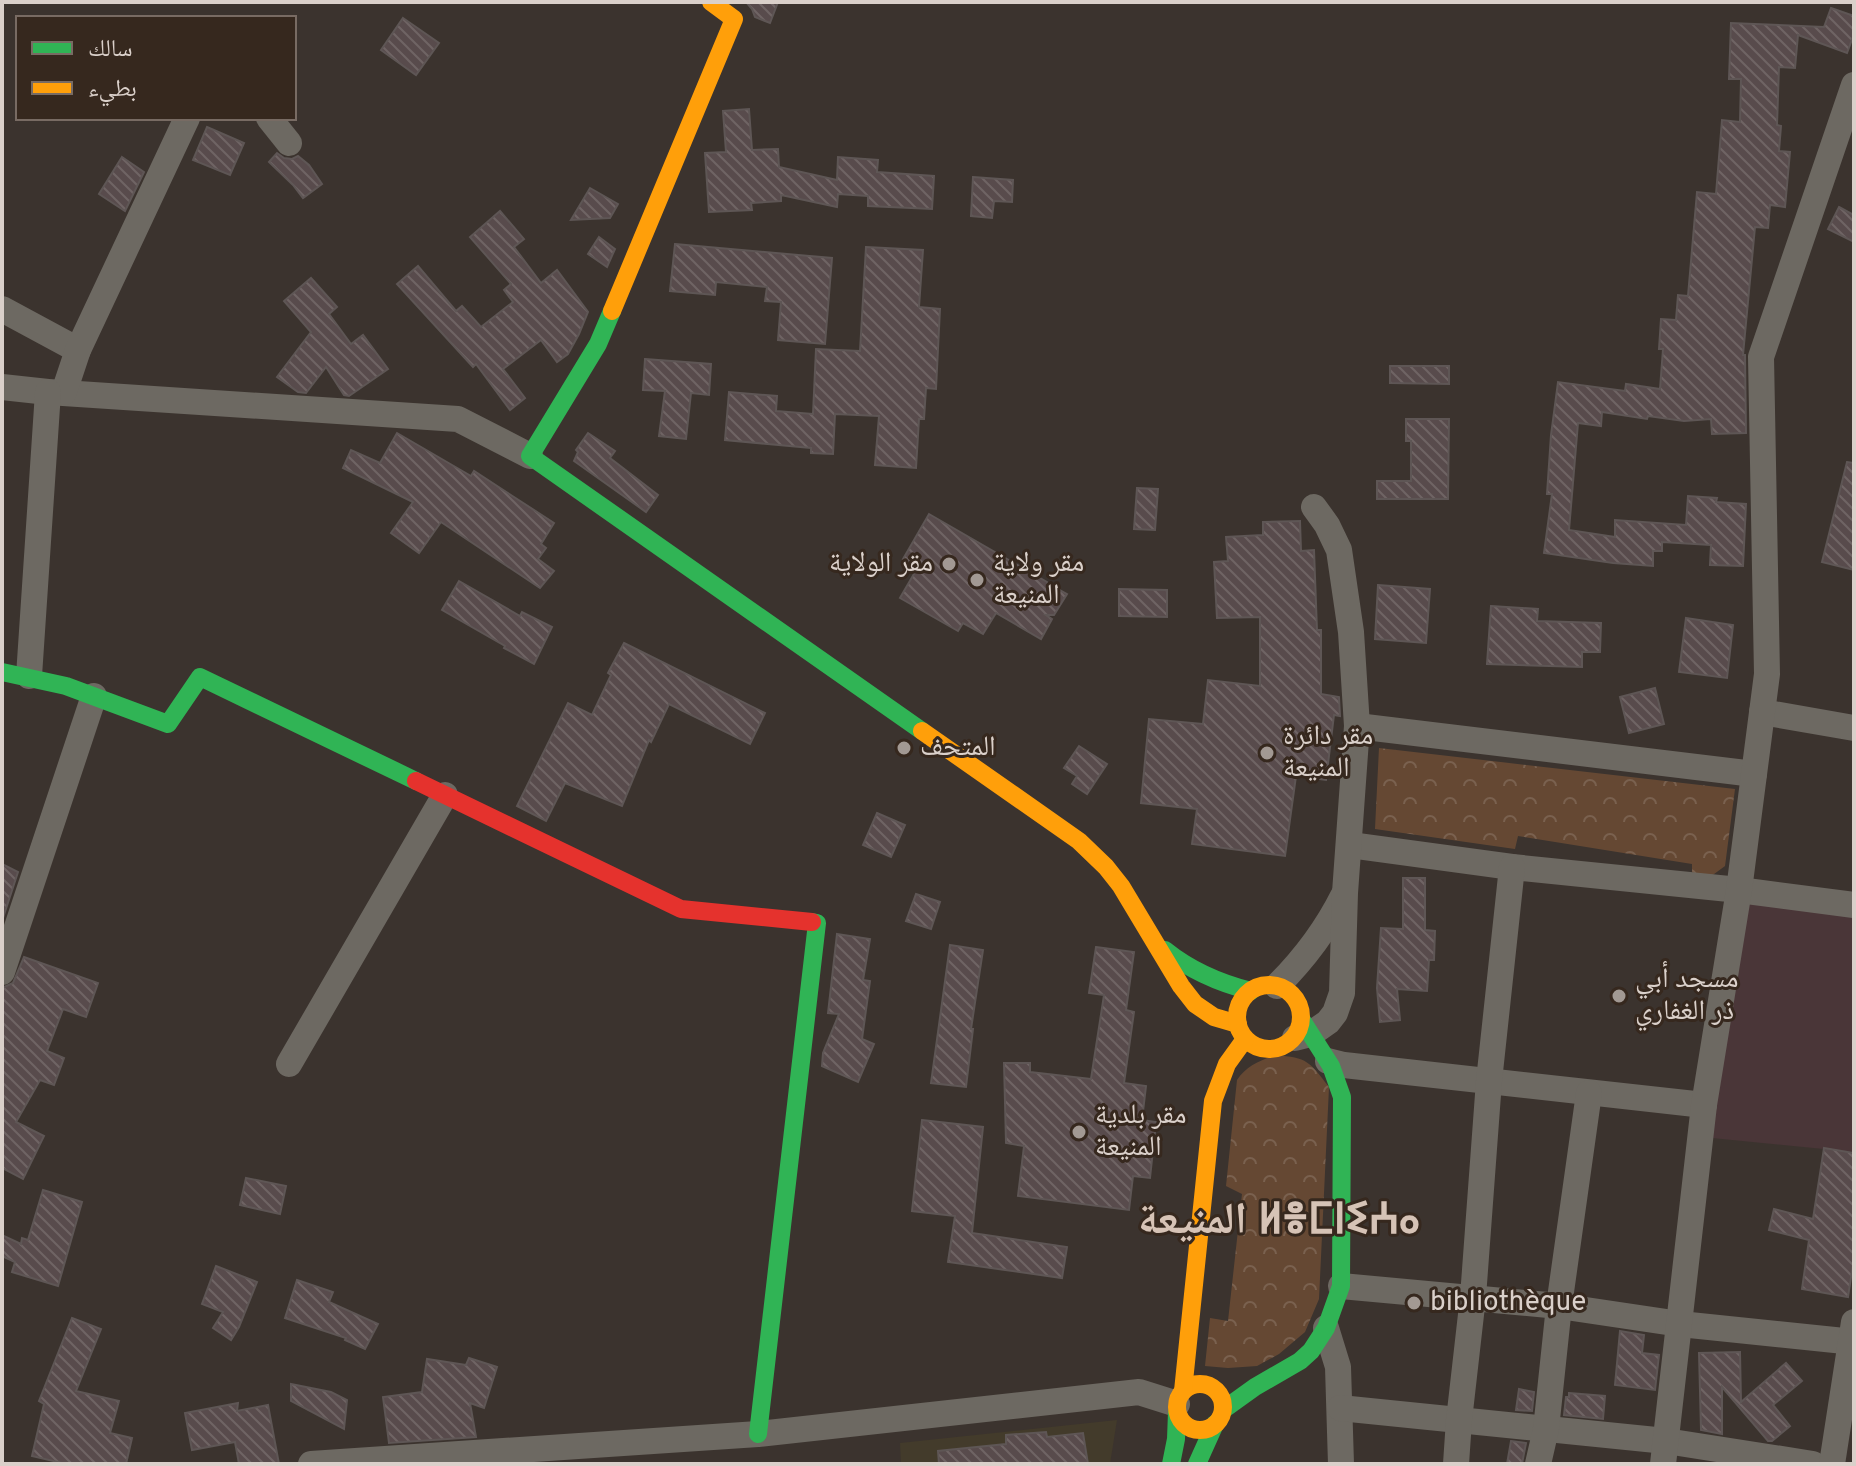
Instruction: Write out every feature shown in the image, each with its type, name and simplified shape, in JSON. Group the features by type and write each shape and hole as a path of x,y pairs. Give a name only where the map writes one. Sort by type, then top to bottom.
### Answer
{"street":[{"path":"530,456 598,344 737,11 711,2"},
{"path":"1664,1453 1704,1105 1739,890 1767,674 1761,357 1854,85"},
{"path":"29,676 56,392 186,120"},
{"path":"271,120 289,143"},
{"path":"2,309 78,350"},
{"path":"2,387 458,419 530,456 1079,841 1121,886 1195,1004 1242,1031 1254,1046 1264,1049 1285,1046 1302,1031 1328,1022 1342,993 1345,893 1357,726 1351,632 1339,550 1314,507"},
{"path":"2,672 29,676 94,696 168,724 200,677 681,909 817,923 758,1434"},
{"path":"2,972 94,696"},
{"path":"1762,712 1854,728"},
{"path":"1357,726 1754,774"},
{"path":"289,1064 445,795"},
{"path":"1350,845 1512,867 1854,905"},
{"path":"1456,1464 1473,1297 1489,1081 1512,867"},
{"path":"1277,986 1314,944 1345,893"},
{"path":"1151,938 1199,973 1251,991"},
{"path":"1171,1464 1213,1101 1242,1031 1238,1008 1243,999 1251,991 1268,985 1277,986 1295,998 1300,1008 1302,1031 1328,1061 1340,1086 1343,1107 1341,1286 1326,1328 1311,1351 1300,1361 1235,1400 1201,1430 1186,1425 1179,1402"},
{"path":"1328,1061 1704,1105"},
{"path":"1538,1464 1546,1429 1559,1306 1589,1093"},
{"path":"1341,1286 1559,1306 1680,1324 1853,1335 1832,1464"},
{"path":"1326,1328 1338,1367 1341,1464"},
{"path":"1179,1402 1195,1384 1210,1386 1220,1396 1219,1417 1197,1464"},
{"path":"311,1464 758,1434 1139,1392 1179,1402"},
{"path":"1340,1408 1546,1429 1664,1453 1813,1464"}],"shaded area":[{"path":"1739,890 1854,917 1854,1152 1702,1137"},
{"path":"1117,1420 1110,1464 901,1464 900,1443"}],"green space":[{"path":"1379,748 1735,789 1725,866 1710,877 1692,879 1692,864 1518,836 1515,849 1375,829"},
{"path":"1275,1055 1307,1062 1329,1087 1319,1299 1305,1332 1279,1354 1257,1366 1205,1366 1210,1318 1228,1321 1242,1194 1226,1186 1237,1080 1258,1062"}],"building":[{"path":"746,2 778,2 770,23 755,17"},
{"path":"1831,8 1854,16 1854,34 1847,53 1798,35 1795,68 1779,67 1779,151 1790,152 1785,207 1770,205 1768,228 1755,227 1743,355 1746,433 1712,434 1711,419 1684,421 1648,416 1647,419 1602,412 1601,426 1578,423 1569,530 1615,537 1615,520 1686,525 1688,496 1746,504 1743,566 1710,565 1711,545 1662,542 1662,551 1653,551 1653,566 1544,553 1552,494 1547,494 1558,382 1625,391 1626,384 1660,389 1663,349 1659,349 1661,319 1676,320 1678,295 1688,296 1697,192 1716,194 1722,120 1740,122 1741,79 1729,79 1731,23 1824,27"},
{"path":"403,18 439,43 416,75 381,50"},
{"path":"749,109 752,150 778,149 779,167 837,180 838,157 878,160 877,172 934,176 932,209 868,206 868,196 838,194 837,207 781,195 781,201 751,203 752,210 709,212 705,153 726,152 723,111"},
{"path":"207,127 244,143 230,175 193,160"},
{"path":"277,153 284,158 298,156 309,165 322,184 303,198 269,162"},
{"path":"122,157 144,172 125,211 99,194"},
{"path":"973,177 1013,180 1012,202 994,201 992,218 971,216"},
{"path":"590,188 618,204 610,218 571,220"},
{"path":"1839,207 1854,215 1854,242 1828,229"},
{"path":"500,211 524,239 514,247 541,283 557,270 588,312 568,354 557,362 541,340 503,369 525,398 510,410 476,364 473,367 397,284 418,266 456,311 462,306 481,327 513,302 504,290 511,284 470,237"},
{"path":"599,237 615,249 607,267 588,254"},
{"path":"675,244 832,258 825,344 778,340 781,302 765,301 767,287 716,282 715,295 670,291"},
{"path":"866,247 923,250 919,307 940,309 936,389 926,388 924,419 919,419 916,468 875,465 879,416 835,414 833,454 811,453 811,448 725,440 729,392 777,396 776,411 813,414 816,349 860,351"},
{"path":"311,278 337,307 329,314 351,344 363,335 388,369 349,396 344,395 326,367 306,393 298,392 277,377 311,332 284,301"},
{"path":"645,359 711,364 709,395 691,393 686,439 659,436 665,391 643,390"},
{"path":"1390,366 1449,366 1449,384 1390,383"},
{"path":"1406,419 1449,419 1448,499 1377,499 1377,481 1411,481 1411,441 1406,441"},
{"path":"397,433 471,476 474,471 554,523 541,544 546,548 538,559 554,571 540,588 441,522 419,553 391,533 413,502 343,468 351,450 380,463"},
{"path":"588,433 615,451 610,458 658,495 646,512 574,461 576,450"},
{"path":"1847,462 1854,463 1854,570 1822,562"},
{"path":"1137,488 1158,489 1155,530 1134,529"},
{"name":"مقر ولاية المنيعة","path":"929,514 1047,582 1047,588 1056,588 1067,594 1054,615 1046,615 1052,619 1041,639 996,613 983,634 963,623 958,631 900,598 918,567 903,559"},
{"path":"1300,521 1301,551 1314,550 1317,630 1321,630 1321,694 1339,697 1340,716 1334,715 1326,780 1296,776 1285,856 1192,844 1197,809 1141,803 1149,719 1203,724 1208,680 1260,686 1260,617 1217,618 1214,562 1228,561 1226,537 1263,535 1263,522"},
{"path":"459,581 520,616 522,612 552,627 534,664 442,610"},
{"path":"1378,585 1430,589 1426,643 1375,639"},
{"path":"1119,589 1167,590 1167,617 1119,616"},
{"path":"1491,606 1538,609 1537,621 1601,623 1600,652 1582,652 1582,667 1487,664"},
{"path":"1686,618 1733,625 1727,678 1679,672"},
{"path":"624,643 765,713 750,744 669,704 651,742 649,740 622,806 565,783 546,821 517,806 568,703 592,715 611,675 608,673"},
{"path":"1655,688 1664,724 1629,733 1620,697"},
{"path":"1079,746 1107,764 1087,794 1072,784 1077,776 1064,768"},
{"path":"877,813 905,825 891,857 863,845"},
{"path":"2,864 18,872 2,921"},
{"path":"1403,878 1425,878 1425,930 1435,931 1434,960 1429,960 1427,991 1397,989 1400,1020 1380,1022 1377,988 1381,928 1403,929"},
{"path":"916,894 940,902 931,929 906,921"},
{"path":"837,934 870,939 863,980 870,981 862,1039 874,1044 858,1082 822,1066 823,1053 839,1014 828,1013"},
{"path":"950,945 983,950 966,1087 931,1083"},
{"name":"مقر بلدية المنيعة","path":"1096,947 1134,952 1126,1010 1134,1012 1124,1083 1146,1086 1142,1120 1156,1122 1150,1178 1133,1176 1129,1210 1018,1196 1024,1146 1006,1143 1004,1063 1030,1063 1030,1072 1091,1079 1104,995 1089,993"},
{"path":"24,957 98,983 86,1017 63,1009 47,1051 64,1058 54,1085 40,1080 16,1122 44,1136 23,1179 2,1168 2,988 13,983"},
{"path":"922,1120 983,1127 972,1233 1067,1247 1062,1278 948,1262 955,1216 912,1211"},
{"path":"1824,1148 1854,1153 1854,1258 1848,1297 1802,1289 1809,1240 1769,1230 1774,1209 1813,1219"},
{"path":"246,1178 286,1186 280,1214 240,1205"},
{"path":"43,1190 82,1202 58,1286 12,1272 15,1262 2,1256 2,1235 21,1244 22,1238 28,1240"},
{"path":"216,1266 257,1282 231,1340 213,1328 223,1312 202,1304"},
{"path":"297,1280 333,1292 329,1302 378,1324 365,1349 346,1338 285,1318"},
{"path":"72,1318 101,1329 76,1391 119,1401 110,1433 132,1438 126,1464 66,1464 32,1456 44,1404 39,1401"},
{"path":"1620,1331 1644,1335 1642,1353 1659,1355 1655,1390 1615,1385"},
{"path":"1740,1352 1741,1402 1786,1363 1802,1381 1773,1405 1790,1426 1772,1441 1768,1441 1722,1387 1722,1434 1701,1430 1699,1353"},
{"path":"469,1358 497,1367 484,1408 470,1403 476,1437 389,1443 383,1397 422,1392 427,1359 466,1365"},
{"path":"291,1384 331,1392 347,1400 344,1429 291,1401"},
{"path":"1519,1389 1534,1392 1532,1411 1516,1410"},
{"path":"1569,1393 1605,1396 1603,1419 1564,1415"},
{"path":"238,1403 237,1411 268,1405 279,1464 239,1464 235,1442 192,1450 185,1413"},
{"path":"1046,1432 1047,1437 1083,1433 1088,1464 939,1464 938,1451 1006,1444 1006,1435"},
{"path":"1511,1441 1526,1443 1522,1464 1507,1464"}],"traffic: fast":[{"path":"612,311 598,344 530,456 922,731"},
{"path":"2,672 66,686 168,724 200,677 416,781"},
{"path":"758,1434 817,923 812,922"},
{"path":"1165,950 1206,975 1251,991"},
{"path":"1223,1410 1311,1351 1326,1328 1341,1286 1342,1097 1331,1066 1301,1019"},
{"path":"1171,1464 1177,1412"},
{"path":"1197,1464 1215,1424"}],"traffic: slow":[{"path":"612,311 734,19 711,2"},
{"path":"922,731 1079,841 1121,886 1195,1004 1214,1017 1238,1024"},
{"path":"1269,985 1281,987 1292,994 1299,1005 1301,1017 1299,1029 1292,1040 1281,1047 1269,1049 1257,1047 1246,1040 1239,1029 1237,1017 1239,1005 1246,994 1257,987 1269,985"},
{"path":"1183,1391 1213,1101 1227,1064 1245,1039"},
{"path":"1200,1384 1216,1391 1223,1407 1216,1423 1200,1430 1184,1423 1177,1407 1184,1391 1200,1384"}],"traffic: jam":[{"path":"416,781 681,909 812,922"}],"place":[{"name":"مقر الولاية","path":"949,564"},
{"name":"مقر ولاية المنيعة","path":"977,580"},
{"name":"المتحف","path":"904,748"},
{"name":"مقر دائرة المنيعة","path":"1267,753"},
{"name":"مسجد أبي ذر الغفاري","path":"1619,996"},
{"name":"مقر بلدية المنيعة","path":"1079,1132"},
{"name":"bibliothèque","path":"1414,1303"}],"district":[{"name":"المنيعة ⵍⴻⵎⵏⵉⵄⴰ","path":"1279,1222"}]}
